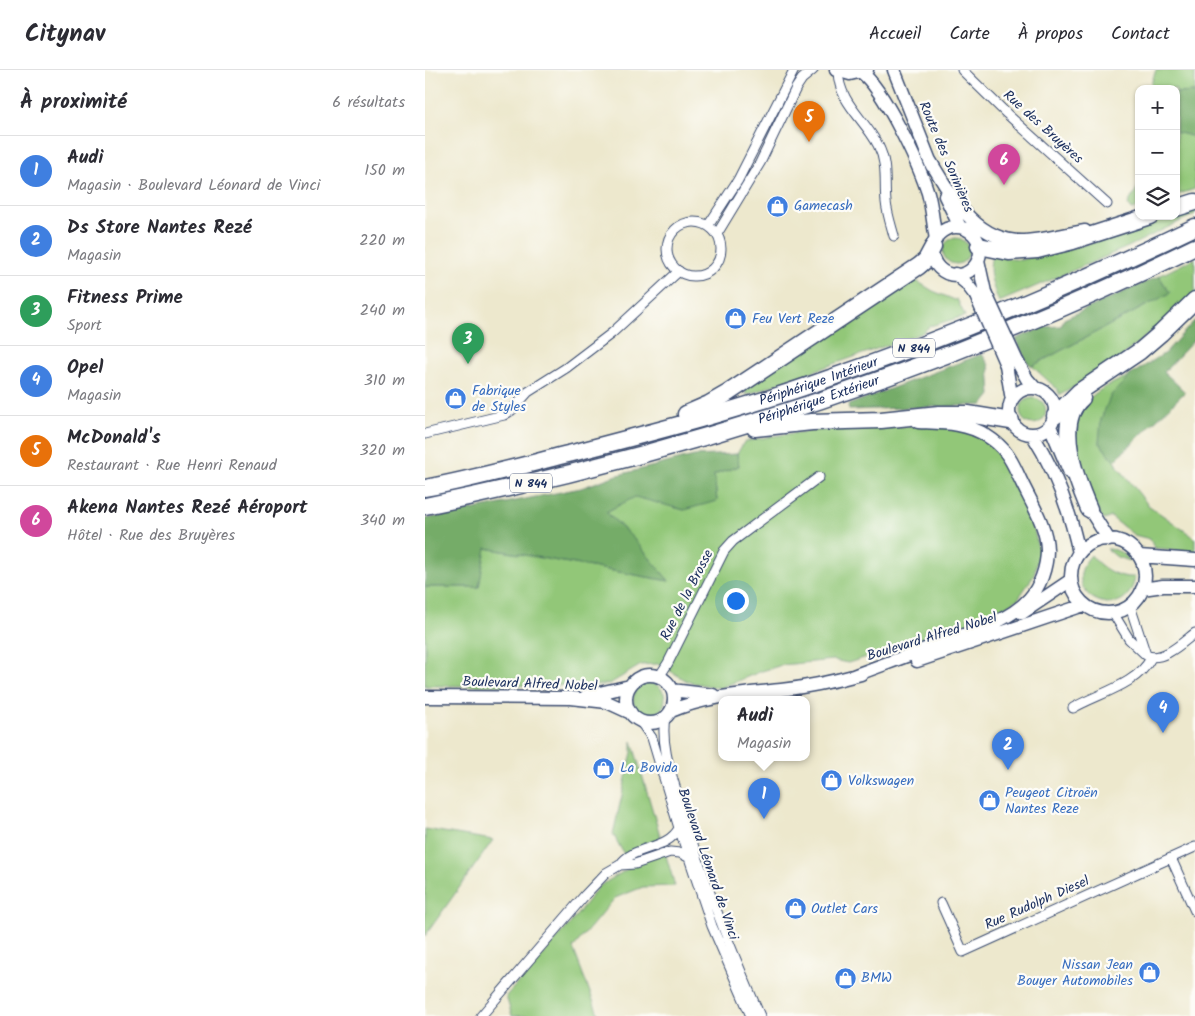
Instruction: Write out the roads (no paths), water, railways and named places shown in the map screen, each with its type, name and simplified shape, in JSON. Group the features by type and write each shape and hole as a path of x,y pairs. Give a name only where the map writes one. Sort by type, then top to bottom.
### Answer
{"highway":[{"path":"1180,207 1195,202"},
{"path":"979,253 1037,250 1073,241 1137,220"},
{"name":"Périphérique Intérieur","path":"425,488 469,480 623,440 775,397 924,344 1055,292 1195,227"},
{"path":"623,440 638,429 694,412 728,393 919,266 926,260 934,243"},
{"name":"Périphérique Extérieur","path":"425,506 600,466 743,425 868,384 1076,302 1195,247"},
{"path":"1053,421 1079,392 1105,376 1154,339 1195,300"},
{"path":"1089,509 1070,453 1069,422 1079,400 1105,376"},
{"path":"743,425 756,428 812,422 881,420 939,414 968,414 1011,421"}],"main road":[{"path":"837,70 849,74 864,71 882,97 929,195 934,259 940,268 950,274 969,271 979,253"},
{"name":"Route des Sorinières","path":"894,70 952,214 960,227"},
{"path":"929,159 960,207 971,220 993,235 1024,241 1084,230 1097,232"},
{"path":"934,243 946,230 960,227 975,236 979,253 981,294 1012,363 1035,388 1041,390 1055,403 1053,421 1058,448 1080,494 1109,540"},
{"path":"955,274 981,294"},
{"path":"1012,363 1012,400 1009,409 1011,421 1020,431 1032,434 1043,432 1053,421"},
{"path":"1012,400 1021,391 1035,388"},
{"path":"853,676 983,627 1019,609 1037,587 1043,573 1047,550 1039,518 1016,469 999,444 985,434 959,424 881,420"},
{"path":"1032,434 1043,451 1060,490 1079,553"},
{"path":"1109,540 1126,544 1139,556 1144,570 1144,583 1137,598 1130,606 1113,613 1100,612 1083,605 1073,589 1071,580 1072,567 1079,553 1094,542 1109,540"},
{"path":"1139,556 1195,560"},
{"name":"Boulevard Alfred Nobel","path":"896,660 950,645 1009,621 1071,580"},
{"path":"1142,589 1163,586 1195,586"},
{"name":"Boulevard Alfred Nobel","path":"723,696 783,690 920,660 1083,605"},
{"path":"643,676 659,677 672,690 674,697 668,714 653,723 635,717 626,700 630,686 643,676"},
{"name":"Boulevard Alfred Nobel","path":"571,698 599,694 630,686"},
{"name":"Boulevard Alfred Nobel","path":"672,690 728,695"},
{"name":"Boulevard Alfred Nobel","path":"425,697 571,698 607,702 635,717"},
{"name":"Boulevard Alfred Nobel","path":"668,714 687,704 718,697"}],"street":[{"path":"708,226 738,180 794,70"},
{"path":"717,234 760,163 796,88 802,79 813,70"},
{"path":"837,70 838,84 843,96 878,144 886,166 886,203 894,236"},
{"name":"Rue des Bruyères","path":"962,70 1007,114 1107,204"},
{"path":"695,222 708,226 717,234 721,251 719,259 715,266 702,274 686,275 679,271 669,260 667,246 672,233 682,225 695,222"},
{"path":"425,434 504,415 527,392 566,368 612,333 679,271"},
{"name":"Rue de la Brosse","path":"659,677 669,663 724,551 733,541 819,477"},
{"path":"1073,708 1133,678 1146,668 1148,656 1130,606"},
{"path":"1113,613 1129,639 1148,656 1158,657 1195,633"},
{"name":"Boulevard Léonard de Vinci","path":"668,714 664,736 668,763 688,829 720,923 760,1016"},
{"name":"Boulevard Léonard de Vinci","path":"635,717 652,738 688,857 712,926 751,1016"},
{"path":"481,1016 606,873 620,865 634,852 671,839 679,828"},
{"name":"Rue Rudolph Diesel","path":"941,903 963,952 1195,847"},
{"path":"620,865 635,864 670,852 680,853 688,857"},
{"path":"1171,858 1195,911"}],"place":[{"name":"McDonald's","path":"809,142"},
{"name":"Akena Nantes Rezé Aéroport","path":"1004,185"},
{"name":"Gamecash","path":"778,206"},
{"name":"Feu Vert Reze","path":"736,319"},
{"name":"Fitness Prime","path":"468,364"},
{"name":"Fabrique de Styles","path":"456,399"},
{"name":"Opel","path":"1163,733"},
{"name":"La Bovida","path":"604,768"},
{"name":"Ds Store Nantes Rezé","path":"1008,770"},
{"name":"Volkswagen","path":"832,781"},
{"name":"Peugeot Citroën Nantes Reze","path":"989,801"},
{"name":"Audi","path":"764,819"},
{"name":"Outlet Cars","path":"795,909"},
{"name":"Nissan Jean Bouyer Automobiles","path":"1149,973"},
{"name":"BMW","path":"845,978"}]}
